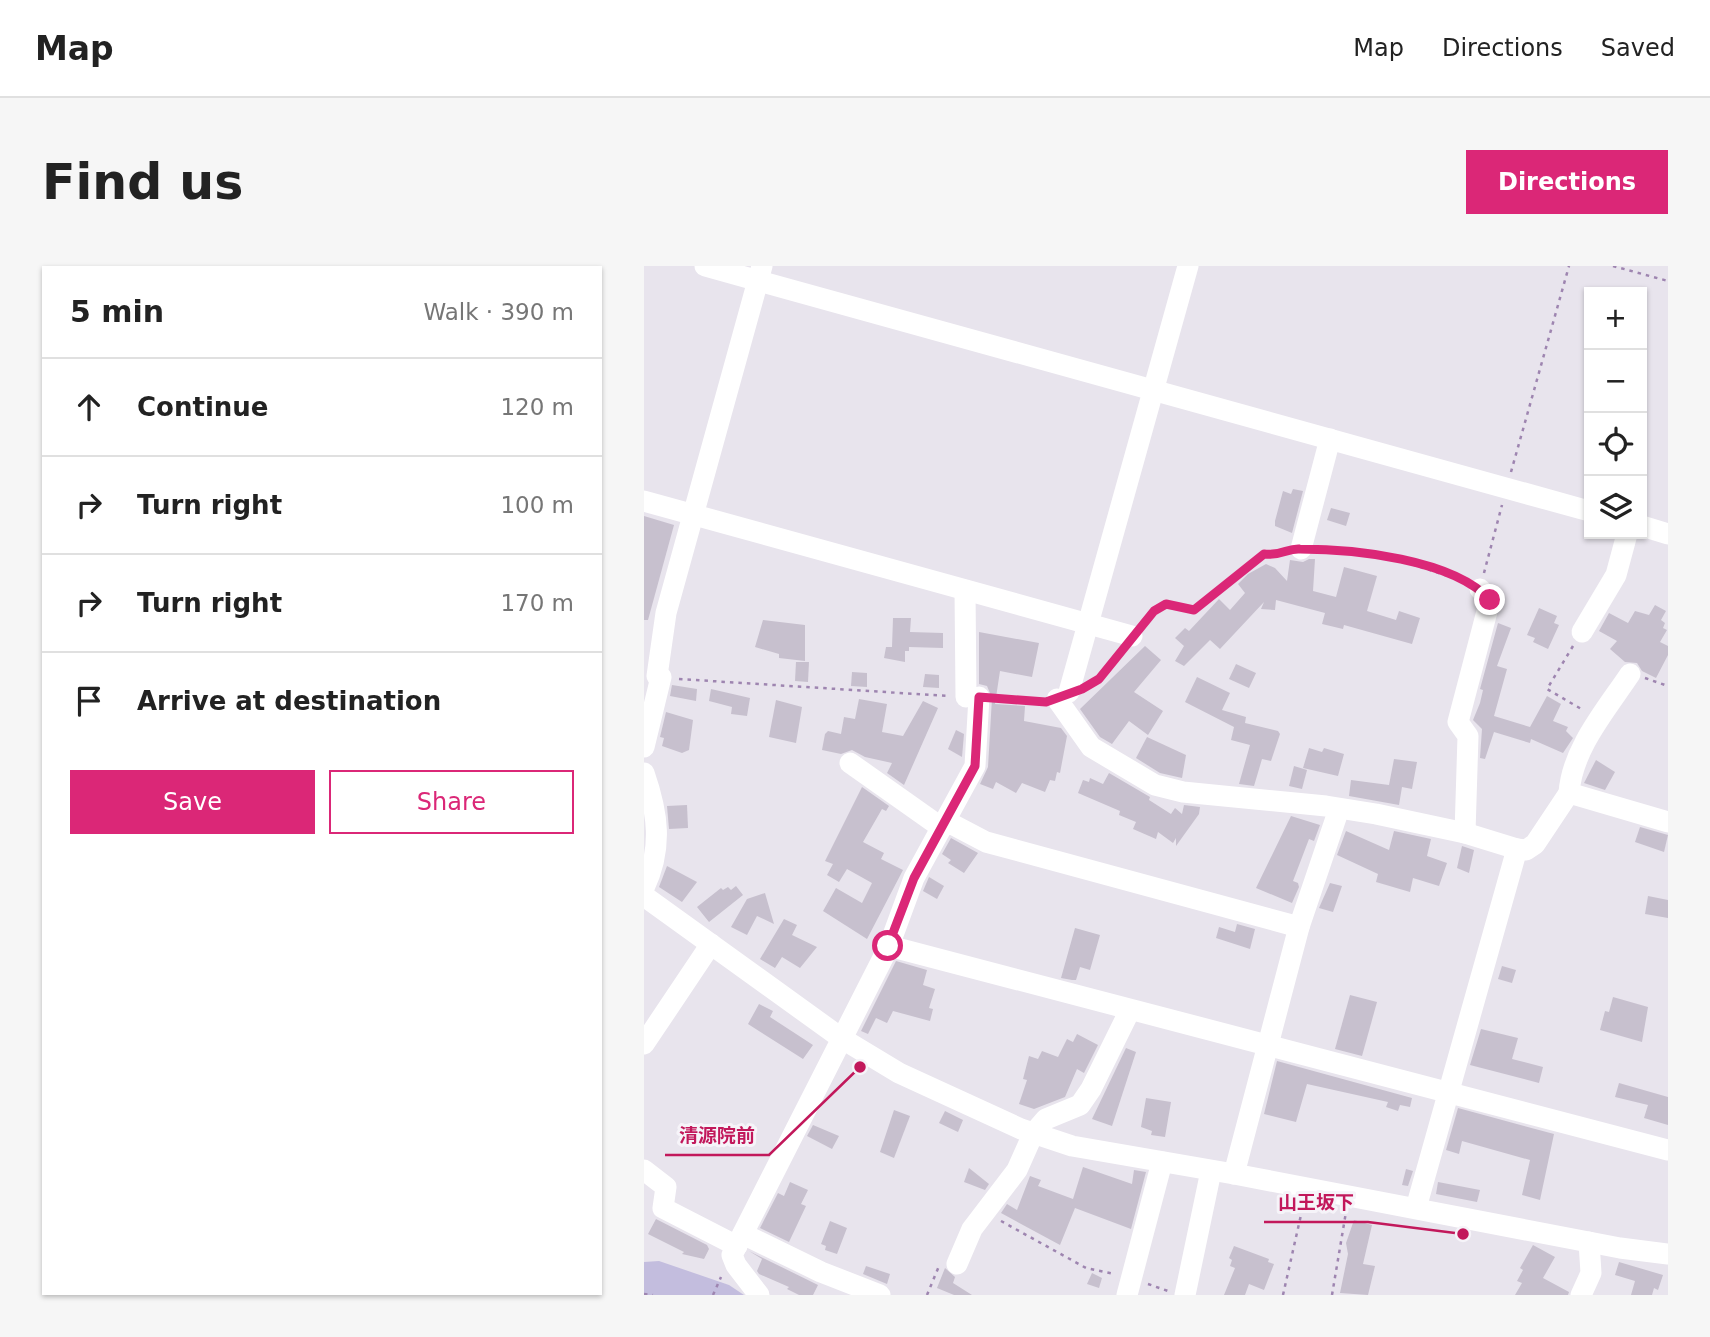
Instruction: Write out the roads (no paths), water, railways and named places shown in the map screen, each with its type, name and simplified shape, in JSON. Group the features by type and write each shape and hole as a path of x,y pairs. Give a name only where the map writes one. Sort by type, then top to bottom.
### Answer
{"street":[{"path":"705,266 760,273 1152,389 1584,510"},
{"path":"1188,266 1088,623 1063,695 1091,747 1156,785 1183,792 1339,809 1465,833 1526,850 1535,844 1569,793 1570,776 1578,757 1599,719 1630,674"},
{"path":"644,747 659,677 666,613 760,273"},
{"path":"1301,549 1331,439"},
{"path":"644,502 1132,636"},
{"path":"1647,528 1668,534"},
{"path":"1583,632 1616,575 1626,539"},
{"path":"1465,833 1468,736 1458,722 1490,600 1480,589"},
{"path":"760,1295 736,1265 732,1255 888,946 914,878 975,766 965,590"},
{"path":"849,763 944,825 986,842 1299,927"},
{"path":"644,773 654,803 657,846 653,869 644,888"},
{"path":"1569,793 1668,822"},
{"path":"1234,1174 1299,927 1339,809"},
{"path":"1416,1208 1517,849"},
{"path":"644,896 841,1038 900,1073 971,1109 1033,1134 1072,1146 1234,1174 1588,1242 1668,1254"},
{"path":"644,1044 711,944"},
{"path":"888,946 1668,1150"},
{"path":"957,1264 972,1229 1017,1170 1033,1134 1046,1119 1080,1105 1130,1010"},
{"path":"1129,1287 1161,1162"},
{"path":"644,1170 666,1187 663,1208 880,1295"},
{"path":"1185,1295 1211,1171"},
{"path":"1581,1295 1591,1273 1588,1242"}],"place":[{"name":"清源院前","path":"860,1067"},
{"name":"山王坂下","path":"1463,1234"}]}
